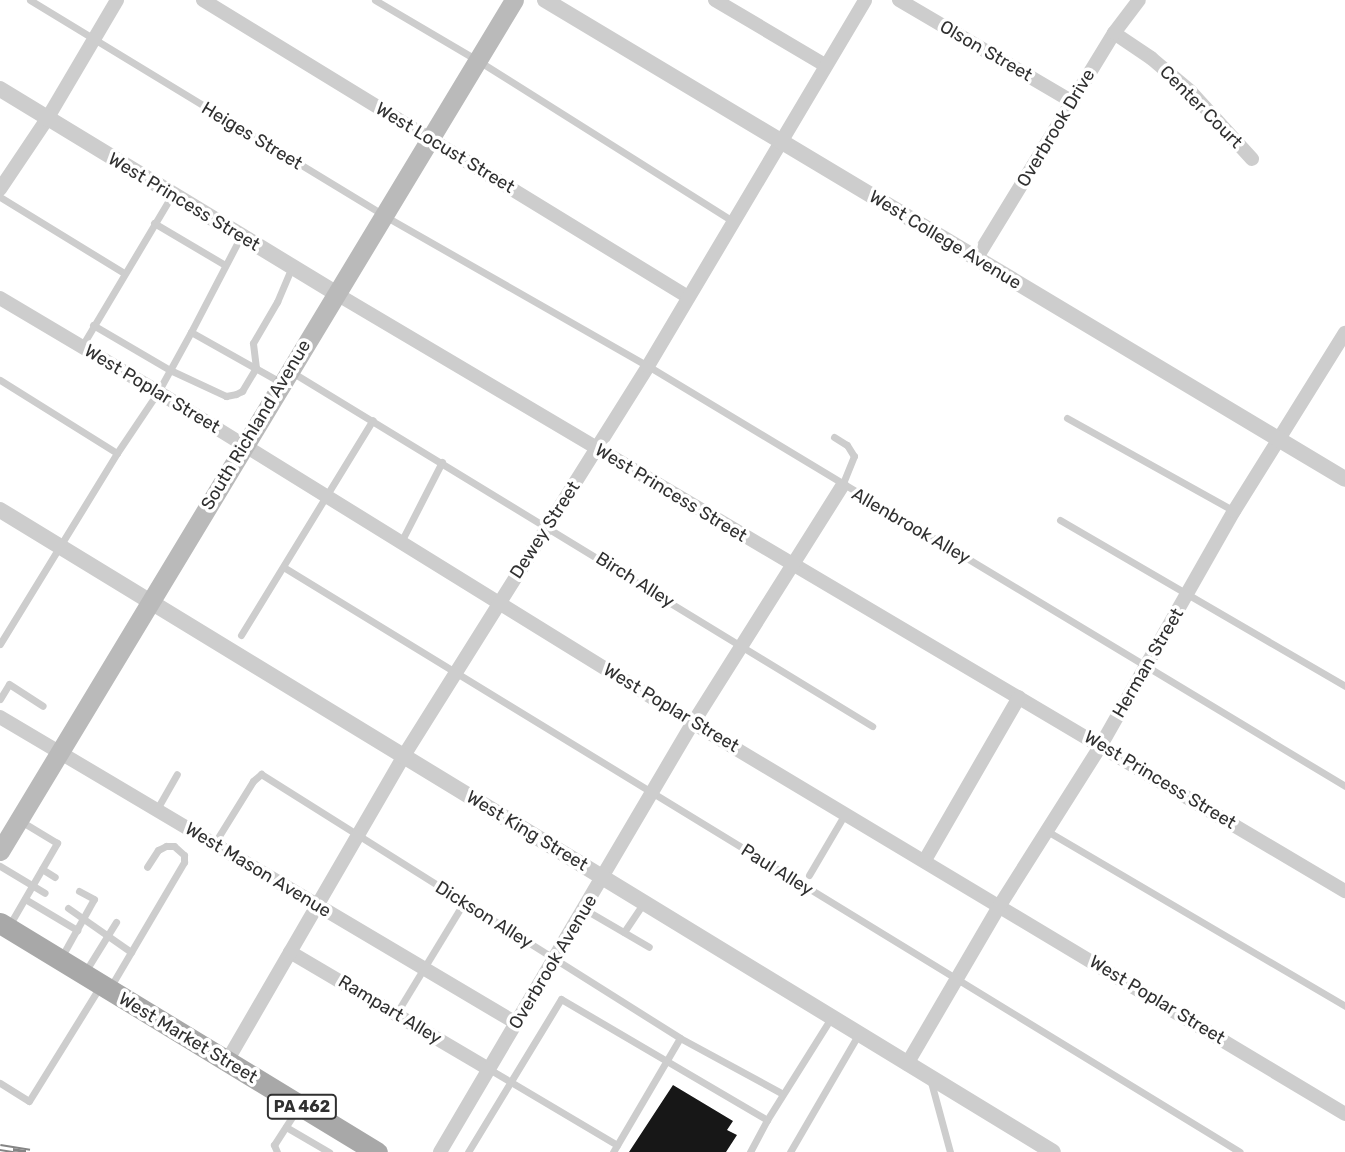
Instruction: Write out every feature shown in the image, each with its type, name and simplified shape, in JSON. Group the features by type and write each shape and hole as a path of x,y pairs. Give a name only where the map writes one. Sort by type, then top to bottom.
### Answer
{"main road":[{"name":"South Richland Avenue","path":"0,851 513,0"},
{"name":"West Market Street","path":"4,926 377,1152"}],"street":[{"path":"0,189 47,119 91,39 117,0"},
{"name":"West Locust Street","path":"203,0 688,297"},
{"name":"West College Avenue","path":"545,0 1345,479"},
{"path":"715,0 825,65"},
{"name":"Dewey Street","path":"227,1061 403,757 648,366 865,0"},
{"name":"Olson Street","path":"899,0 1073,102"},
{"name":"Overbrook Drive","path":"976,258 1114,33 1139,0"},
{"name":"Center Court","path":"1114,33 1151,58 1190,91 1252,159"},
{"name":"West Princess Street","path":"0,89 335,293 1345,891"},
{"name":"West Poplar Street","path":"0,298 158,391 693,723 1345,1114"},
{"name":"Herman Street","path":"907,1064 1000,905 1101,745 1234,512 1345,333"},
{"name":"Overbrook Avenue","path":"440,1152 693,723 842,486"},
{"name":"West King Street","path":"0,510 1053,1152"},
{"path":"925,860 1019,697"},
{"name":"West Mason Avenue","path":"0,717 516,1023"},
{"name":"Rampart Alley","path":"290,952 489,1069"}],"lane":[{"name":"Heiges Street","path":"30,0 383,215 476,268"},
{"path":"375,0 477,60 733,221"},
{"path":"82,346 173,195"},
{"path":"0,197 124,273"},
{"path":"154,223 225,265"},
{"path":"0,645 59,546 158,391 241,236"},
{"path":"93,325 170,370 226,396 242,391 256,368 253,343 277,302 292,266"},
{"name":"Allenbrook Alley","path":"476,268 648,366 842,486 1147,665 1345,786"},
{"name":"Birch Alley","path":"191,332 256,368 285,377 373,420 872,726"},
{"path":"0,380 117,453"},
{"path":"1067,418 1234,512"},
{"path":"241,635 285,568 373,420"},
{"path":"834,438 847,445 854,456 842,486"},
{"path":"401,542 442,462"},
{"path":"1060,520 1345,686"},
{"name":"Paul Alley","path":"285,568 1240,1152"},
{"path":"0,699 9,684 43,706"},
{"path":"157,810 177,774"},
{"name":"Dickson Alley","path":"214,844 253,781 261,774 680,1038 783,1094"},
{"path":"809,875 846,813"},
{"path":"4,926 25,899 57,843 19,820"},
{"path":"1047,831 1345,1006"},
{"path":"0,1083 29,1101 98,983 131,952 184,862 184,855 174,846 166,846 158,850 147,867"},
{"path":"0,866 45,893"},
{"path":"42,869 55,877"},
{"path":"60,960 94,899 79,891"},
{"path":"25,899 77,930"},
{"path":"396,1014 422,967 464,902"},
{"path":"624,932 644,902"},
{"path":"68,908 131,952"},
{"path":"584,909 649,947"},
{"path":"98,983 108,936 116,922"},
{"path":"468,1152 561,999 767,1120"},
{"path":"750,1152 831,1017"},
{"path":"790,1152 859,1034"},
{"path":"489,1069 615,1149 680,1038"},
{"path":"930,1078 950,1152"},
{"path":"277,1152 274,1145 300,1105"},
{"path":"286,1127 323,1151"}],"building":[{"path":"673,1085 733,1121 727,1130 737,1135 726,1152 629,1152"}],"railway":[{"path":"0,1147 30,1152"}]}
